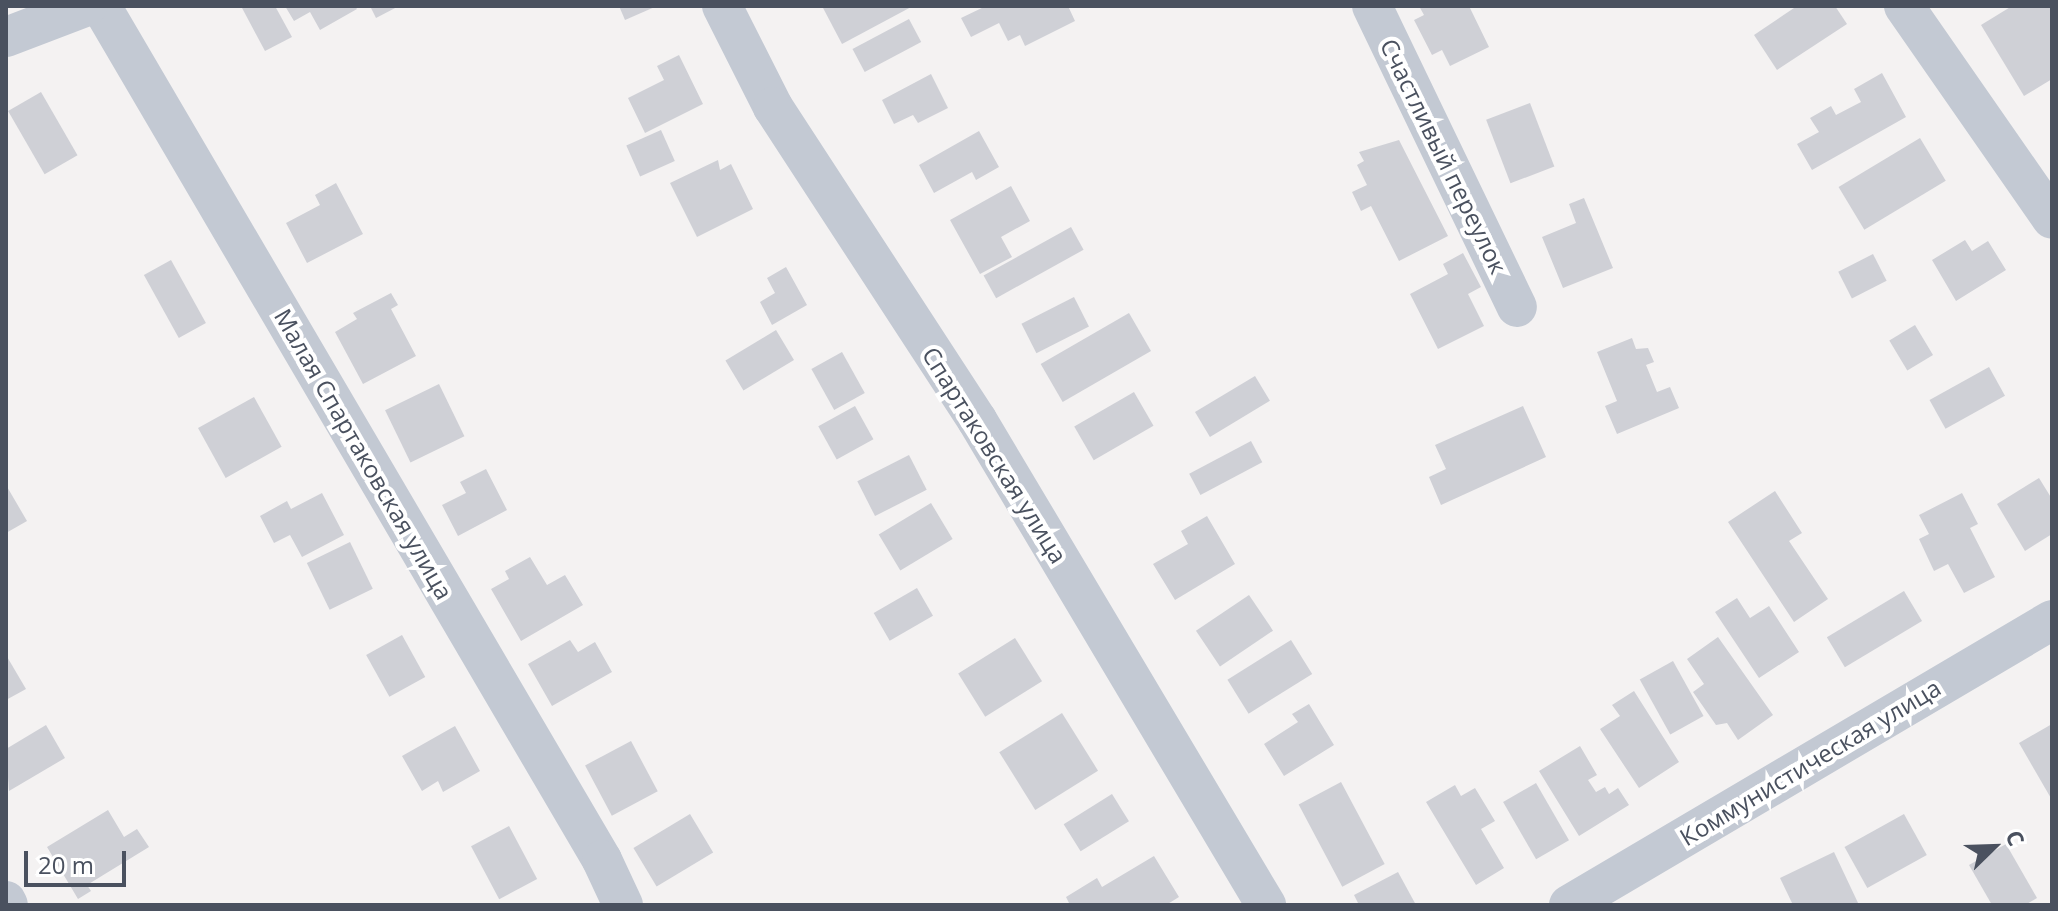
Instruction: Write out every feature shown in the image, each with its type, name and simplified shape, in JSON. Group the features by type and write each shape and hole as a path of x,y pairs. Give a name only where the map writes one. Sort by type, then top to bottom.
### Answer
{"street":[{"path":"6,37 87,6"},
{"name":"Малая Спартаковская улица","path":"101,6 594,846 623,905"},
{"name":"Спартаковская улица","path":"722,6 773,107 977,420 1266,905"},
{"name":"Счастливый переулок","path":"1372,6 1517,307"},
{"path":"1904,6 2052,219"},
{"name":"Коммунистическая улица","path":"1569,905 2052,620"}],"building":[{"path":"241,6 275,6 292,37 265,51"},
{"path":"285,6 355,6 357,9 320,30 310,12 294,21"},
{"path":"370,6 399,6 376,18"},
{"path":"619,6 657,6 625,20"},
{"path":"822,6 913,6 842,44"},
{"path":"986,6 1068,6 1075,21 1025,46 1020,35 1008,41 999,23 971,37 961,18"},
{"path":"1419,6 1469,6 1489,47 1450,66 1442,50 1432,55 1414,20 1424,15"},
{"path":"1797,6 1835,6 1847,24 1777,70 1754,35"},
{"path":"2012,6 2052,6 2052,79 2024,96 1981,25"},
{"path":"909,19 921,42 865,72 852,49"},
{"path":"679,55 703,104 645,133 628,98 664,80 657,66"},
{"path":"1882,73 1906,117 1812,170 1797,144 1819,132 1810,118 1831,106 1836,115 1861,102 1854,89"},
{"path":"931,74 948,108 918,123 913,115 894,124 882,100"},
{"path":"41,92 78,155 45,174 8,111"},
{"path":"1530,103 1554,166 1510,183 1486,120"},
{"path":"661,130 675,161 640,177 626,145"},
{"path":"979,131 999,167 976,180 972,172 934,193 919,165"},
{"path":"1920,138 1946,181 1864,230 1839,187"},
{"path":"1399,140 1448,236 1399,261 1371,206 1361,211 1352,192 1367,185 1357,165 1364,161 1359,152"},
{"path":"718,160 720,170 731,164 753,209 697,237 670,183"},
{"path":"336,183 363,234 307,263 286,223 320,205 315,195"},
{"path":"1011,186 1030,221 1001,237 1012,257 980,274 950,220"},
{"path":"1584,198 1613,268 1563,288 1542,237 1576,223 1569,204"},
{"path":"1071,227 1084,250 996,298 984,275"},
{"path":"1965,240 1972,251 1988,241 2006,270 1956,301 1932,260"},
{"path":"1463,253 1481,287 1468,294 1484,326 1438,349 1410,294 1448,274 1443,264"},
{"path":"1873,254 1887,281 1852,298 1838,272"},
{"path":"171,260 206,323 179,338 144,275"},
{"path":"786,267 807,305 772,325 760,302 775,293 767,278"},
{"path":"391,293 398,305 391,309 416,356 363,384 335,332 357,319 353,313"},
{"path":"1074,297 1089,326 1036,353 1021,324"},
{"path":"1129,313 1151,351 1063,402 1041,364"},
{"path":"1915,325 1933,355 1907,370 1889,340"},
{"path":"776,330 794,360 743,390 725,360"},
{"path":"1632,338 1636,349 1648,348 1654,362 1646,365 1657,392 1670,387 1679,408 1617,434 1605,406 1617,401 1597,352"},
{"path":"842,352 865,393 834,410 811,369"},
{"path":"1989,367 2005,396 1946,429 1930,400"},
{"path":"1255,376 1270,401 1210,437 1195,412"},
{"path":"439,384 464,436 410,462 385,410"},
{"path":"1134,392 1154,426 1094,460 1074,426"},
{"path":"254,397 282,447 226,478 198,428"},
{"path":"855,406 873,439 837,460 818,426"},
{"path":"1523,406 1546,457 1441,505 1429,477 1446,469 1435,445"},
{"path":"1251,441 1262,462 1200,495 1189,474"},
{"path":"909,455 927,490 875,516 857,481"},
{"path":"486,469 507,510 458,536 442,505 466,493 460,482"},
{"path":"2039,478 2052,499 2052,534 2025,551 1997,504"},
{"path":"6,485 27,521 6,533"},
{"path":"1775,491 1802,533 1789,541 1828,599 1794,622 1728,522"},
{"path":"322,493 344,535 302,557 290,535 274,543 260,516 287,501 291,509"},
{"path":"1962,493 1978,524 1970,528 1995,577 1964,593 1948,564 1934,571 1919,539 1929,534 1919,515"},
{"path":"931,503 953,539 900,570 879,534"},
{"path":"1207,516 1235,564 1175,600 1153,564 1188,544 1181,531"},
{"path":"350,542 373,589 330,610 307,563"},
{"path":"530,557 547,585 565,575 583,605 521,641 491,589 509,579 505,571"},
{"path":"917,588 933,616 890,641 874,613"},
{"path":"1904,591 1922,621 1845,667 1827,637"},
{"path":"1249,595 1273,631 1220,666 1196,631"},
{"path":"1737,598 1750,618 1769,606 1799,652 1759,678 1715,612"},
{"path":"402,635 425,677 389,697 366,655"},
{"path":"1718,637 1773,715 1738,740 1727,723 1716,725 1693,692 1704,684 1687,659"},
{"path":"1015,638 1042,681 985,717 958,674"},
{"path":"570,640 578,652 595,642 612,672 552,706 528,664"},
{"path":"1291,640 1312,674 1249,714 1227,680"},
{"path":"6,655 26,689 6,700"},
{"path":"1673,661 1704,716 1670,735 1640,679"},
{"path":"1634,691 1679,762 1639,788 1600,729 1620,716 1612,705"},
{"path":"1309,704 1334,745 1284,776 1264,744 1298,722 1292,714"},
{"path":"1062,713 1098,771 1035,810 999,752"},
{"path":"2052,724 2052,800 2019,743"},
{"path":"46,725 65,758 9,791 6,749"},
{"path":"455,726 480,771 443,792 438,781 422,791 402,756"},
{"path":"631,741 658,791 612,816 585,765"},
{"path":"1580,746 1597,775 1588,780 1596,792 1605,787 1609,794 1618,788 1629,805 1579,836 1539,771"},
{"path":"1341,782 1385,864 1342,887 1299,805"},
{"path":"1536,783 1569,840 1536,859 1503,802"},
{"path":"1455,785 1461,796 1475,788 1495,821 1481,829 1504,868 1476,885 1426,802"},
{"path":"1112,794 1129,821 1081,851 1064,824"},
{"path":"108,810 124,837 137,829 149,847 87,885 91,891 78,899 47,847"},
{"path":"690,814 713,853 657,887 633,848"},
{"path":"1904,814 1927,855 1867,888 1845,847"},
{"path":"509,826 537,879 499,899 471,846"},
{"path":"2006,844 2037,898 2025,905 1992,905 1969,865"},
{"path":"1834,852 1859,905 1793,905 1780,878"},
{"path":"1154,856 1179,897 1166,905 1070,905 1066,897 1097,878 1102,887"},
{"path":"1398,872 1416,905 1359,905 1354,895"}]}
